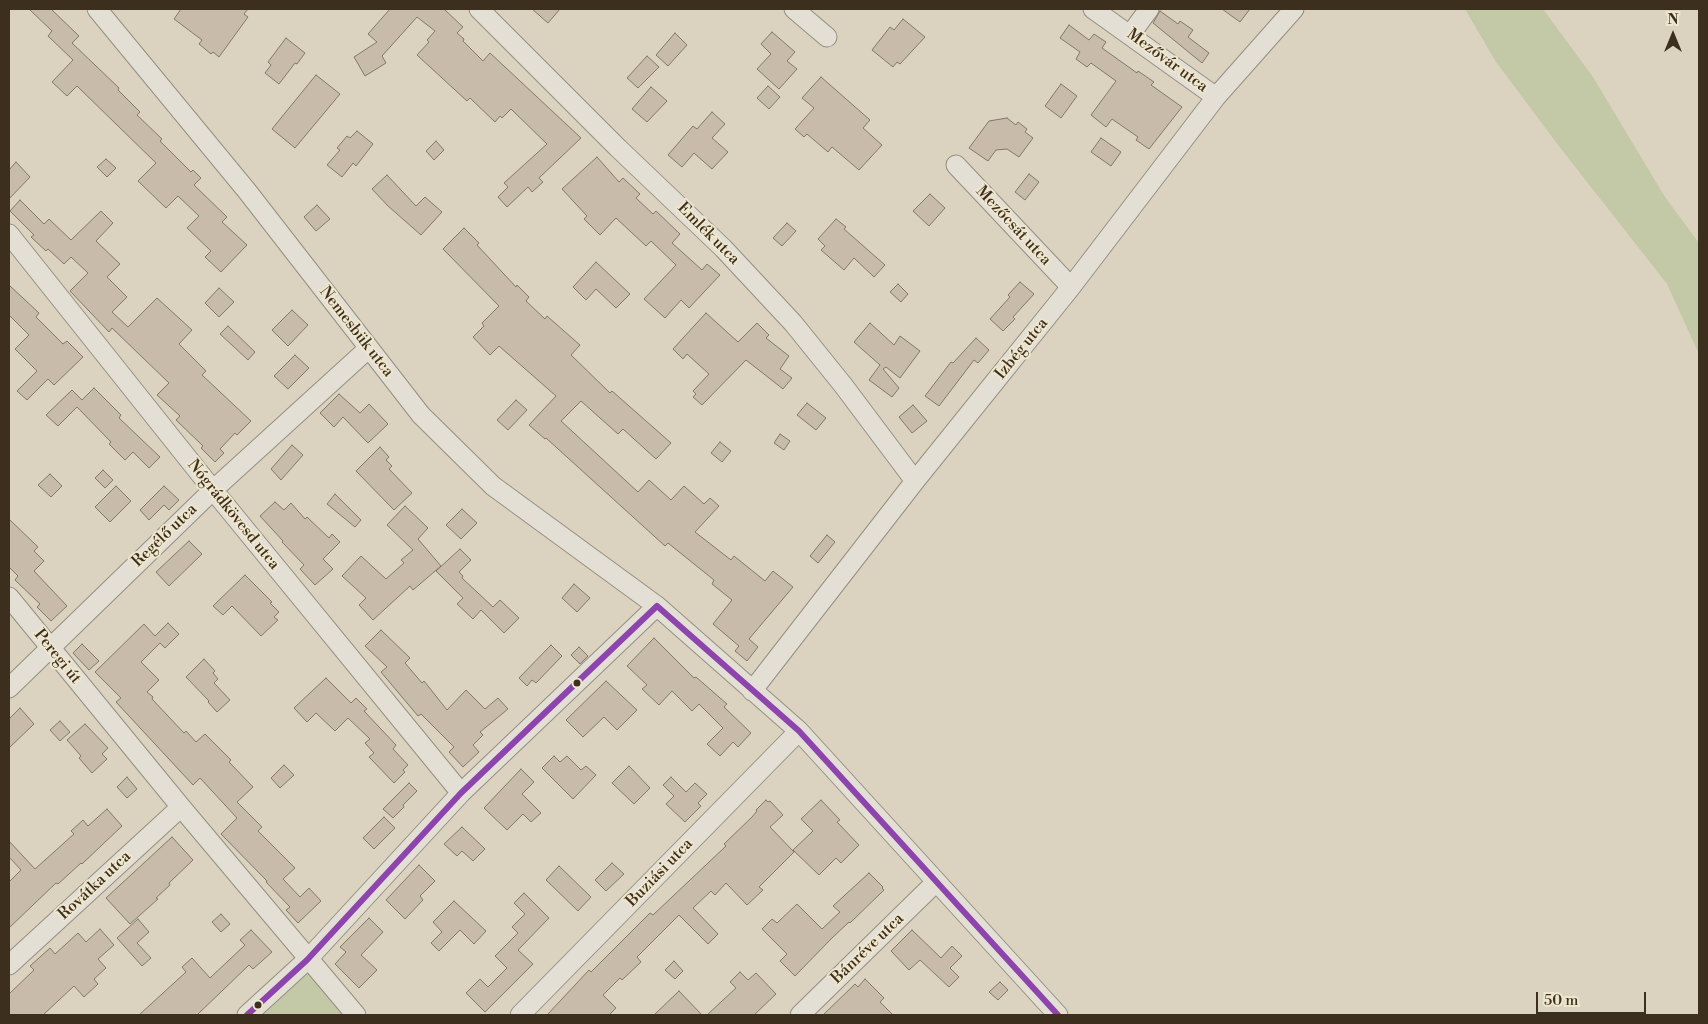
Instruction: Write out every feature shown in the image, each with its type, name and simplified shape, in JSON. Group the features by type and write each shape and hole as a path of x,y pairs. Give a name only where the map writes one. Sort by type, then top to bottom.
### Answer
{"street":[{"name":"Nemesbük utca","path":"97,9 247,191 421,415 493,486 657,606 799,732 1058,1015"},
{"name":"Emlék utca","path":"479,9 618,148 723,248 793,324 843,385 915,481"},
{"path":"794,9 827,36"},
{"name":"Mezővár utca","path":"1093,9 1216,97"},
{"path":"1130,35 1149,9"},
{"name":"Izbég utca","path":"752,690 915,481 1071,288 1216,97 1294,9"},
{"name":"Mezőcsát utca","path":"956,165 1071,288"},
{"name":"Nógrádkövesd utca","path":"9,234 213,490 461,793"},
{"name":"Regélő utca","path":"9,688 213,490 369,348"},
{"name":"Peregi út","path":"9,597 307,960 356,1015"},
{"path":"247,1015 307,960 461,793 657,606"},
{"name":"Buziási utca","path":"520,1015 799,732"},
{"name":"Rovátka utca","path":"9,965 180,807"},
{"name":"Bánréve utca","path":"800,1015 936,882"}],"green space":[{"path":"1465,9 1543,9 1593,77 1665,197 1699,243 1699,354 1667,284 1558,145 1496,62"},
{"path":"307,960 355,1015 247,1015"}],"building":[{"path":"29,9 51,9 79,36 72,43 119,88 118,90 140,112 137,115 162,139 160,141 191,172 193,170 201,178 194,185 227,217 222,222 247,245 221,272 205,257 211,251 187,228 199,216 178,196 166,208 138,181 156,163 77,86 67,96 52,82 73,60 48,36 52,31"},
{"path":"181,9 248,9 244,14 248,17 219,57 213,52 211,54 199,44 202,40 174,19"},
{"path":"390,9 444,9 463,27 457,33 483,61 490,53 581,138 539,178 543,182 532,192 528,187 507,207 498,197 508,187 504,183 547,144 511,109 502,118 500,116 495,122 470,98 467,101 417,55 429,42 427,40 435,31 417,17 382,56 386,63 365,76 354,57 377,42 368,34"},
{"path":"532,9 560,9 548,23"},
{"path":"1222,9 1250,9 1240,22"},
{"path":"1160,11 1178,24 1180,21 1193,30 1188,37 1209,53 1202,63 1153,23"},
{"path":"903,19 925,37 900,64 897,62 893,67 872,50 890,27 894,30"},
{"path":"1069,25 1089,40 1094,34 1106,42 1102,48 1137,73 1138,71 1154,82 1151,85 1182,107 1149,149 1136,140 1138,137 1112,119 1106,127 1091,115 1116,81 1091,63 1087,67 1076,59 1080,52 1060,38"},
{"path":"772,32 795,52 787,61 797,69 779,89 757,69 771,54 761,44"},
{"path":"675,33 687,45 668,66 656,55"},
{"path":"286,38 305,53 279,84 265,73 271,65 268,62"},
{"path":"647,56 659,67 638,88 627,78"},
{"path":"316,75 340,94 295,148 272,129"},
{"path":"821,77 870,120 863,128 882,145 859,170 832,147 828,152 807,134 804,137 795,129 814,108 802,98"},
{"path":"1061,84 1077,96 1061,118 1045,106"},
{"path":"768,86 780,97 769,109 757,98"},
{"path":"651,87 667,101 647,122 632,109"},
{"path":"712,112 725,124 712,138 728,152 712,169 694,153 682,167 668,155 693,126 697,129"},
{"path":"1007,118 1016,125 1018,122 1027,129 1025,132 1033,138 1019,157 1007,149 996,150 988,161 969,148 989,121"},
{"path":"357,131 373,144 356,166 353,163 342,177 327,165 340,150 337,148 347,136 350,138"},
{"path":"1101,138 1121,152 1111,166 1091,152"},
{"path":"436,141 444,150 434,160 426,151"},
{"path":"597,157 619,182 623,178 640,194 636,198 653,214 656,211 680,234 672,243 702,270 707,264 720,275 689,308 681,300 665,318 644,299 676,265 651,241 646,246 616,218 600,235 584,219 587,216 562,189"},
{"path":"106,159 116,168 107,177 97,167"},
{"path":"16,162 30,177 9,199 9,170"},
{"path":"1029,174 1039,182 1025,200 1015,192"},
{"path":"387,175 416,206 425,197 442,212 421,235 372,189"},
{"path":"930,194 945,208 929,226 913,211"},
{"path":"20,200 44,224 49,219 71,240 101,211 113,223 96,241 120,264 107,277 127,297 112,312 128,327 157,298 192,330 179,344 206,371 202,375 251,421 237,435 235,433 220,449 224,453 215,462 201,448 203,446 176,420 180,416 157,395 169,383 112,328 109,332 70,291 88,273 71,257 64,264 48,249 46,251 31,237 34,235 10,211"},
{"path":"317,205 330,219 316,231 304,217"},
{"path":"836,219 846,227 844,229 885,265 874,277 854,258 844,270 821,250 825,246 818,239"},
{"path":"787,223 796,231 782,246 773,238"},
{"path":"464,228 516,287 517,285 529,297 526,301 545,319 547,316 580,345 571,355 610,393 612,391 671,443 656,459 623,429 618,434 581,401 561,421 638,492 649,480 671,500 684,486 704,504 710,498 719,506 695,532 731,560 734,556 765,581 773,571 793,587 749,639 758,647 747,661 735,651 739,646 713,624 732,600 712,584 714,580 668,543 665,546 546,438 529,425 556,396 499,346 490,355 473,337 484,326 482,323 499,306 443,249"},
{"path":"596,262 630,294 616,308 596,289 586,300 573,287"},
{"path":"1020,282 1034,294 1003,331 990,319 1010,297 1008,295"},
{"path":"898,284 908,294 901,302 890,292"},
{"path":"9,285 39,313 36,317 63,344 67,341 83,357 54,385 48,379 27,400 17,391 37,371 15,349 29,335 9,315"},
{"path":"219,288 234,302 219,317 205,303"},
{"path":"292,310 308,325 288,346 272,330"},
{"path":"706,313 738,342 757,323 769,335 766,338 789,356 780,369 792,378 783,389 746,360 702,405 693,397 696,394 693,391 709,374 687,354 683,359 673,349"},
{"path":"870,323 894,345 900,336 920,351 900,378 886,367 883,369 899,388 892,397 869,380 880,365 854,342"},
{"path":"228,326 255,352 248,360 220,334"},
{"path":"976,338 989,350 978,363 974,360 939,406 925,396 951,362 953,363"},
{"path":"295,355 309,368 288,389 274,376"},
{"path":"94,388 121,415 119,418 160,457 149,468 133,452 125,460 109,444 111,442 77,407 58,426 46,415 72,390 82,400"},
{"path":"339,394 360,413 369,404 388,424 368,443 343,417 334,427 320,413"},
{"path":"516,400 527,410 508,430 497,420"},
{"path":"807,403 826,418 816,430 797,415"},
{"path":"913,405 927,421 912,433 899,417"},
{"path":"780,434 790,441 784,450 774,443"},
{"path":"720,442 731,451 722,462 711,453"},
{"path":"292,445 303,455 281,480 271,469"},
{"path":"380,447 389,457 386,460 392,466 389,469 412,493 394,510 356,471"},
{"path":"103,470 113,480 105,488 95,478"},
{"path":"50,474 62,486 51,497 38,485"},
{"path":"116,486 131,501 110,522 95,507"},
{"path":"164,486 179,500 169,510 164,505 149,520 140,510"},
{"path":"335,494 361,520 355,527 327,504"},
{"path":"275,502 284,510 291,503 305,519 307,517 329,538 332,534 340,542 323,559 333,569 315,585 300,569 304,565 260,516"},
{"path":"405,506 428,528 418,539 441,566 413,590 410,586 373,620 359,605 366,598 342,576 361,556 386,579 404,563 401,560 413,550 387,525"},
{"path":"462,509 477,523 461,539 446,525"},
{"path":"9,519 38,547 34,551 44,561 34,571 67,606 51,621 37,607 40,604 15,580 18,576 9,567"},
{"path":"827,535 835,542 818,563 810,556"},
{"path":"189,541 202,554 169,586 156,572"},
{"path":"460,549 471,560 459,572 463,576 462,578 493,607 500,600 519,618 504,633 481,610 473,619 457,604 463,598 436,571"},
{"path":"245,575 272,602 270,603 279,612 274,617 278,620 261,636 232,606 223,615 213,606"},
{"path":"574,584 590,598 577,612 562,598"},
{"path":"168,623 179,634 165,648 160,643 141,662 159,680 147,692 184,733 186,731 196,742 205,734 231,760 229,762 253,787 237,802 262,827 258,831 295,868 283,879 300,897 309,888 321,901 298,923 286,910 290,907 221,834 237,818 200,778 193,785 116,702 121,698 95,672 144,624 155,636"},
{"path":"381,630 410,658 405,663 422,683 424,681 447,710 466,690 485,709 498,698 508,709 480,732 483,735 473,745 479,752 463,767 449,752 454,747 421,714 418,716 381,672 387,667 365,646"},
{"path":"654,638 694,678 696,677 727,704 724,707 751,733 738,747 733,742 720,756 707,744 723,728 699,704 692,711 672,691 659,705 642,689 647,685 627,666"},
{"path":"82,644 99,661 89,670 73,653"},
{"path":"551,645 562,656 536,683 532,680 527,686 519,678"},
{"path":"579,647 588,656 580,664 571,655"},
{"path":"204,659 215,671 213,673 218,679 214,683 230,700 217,712 186,677"},
{"path":"326,678 351,703 356,698 367,709 364,711 396,745 393,749 408,765 403,770 405,772 394,783 369,757 374,753 365,743 370,739 348,718 335,731 316,713 307,722 294,708"},
{"path":"606,681 637,710 617,730 604,717 583,737 566,720"},
{"path":"20,708 34,724 9,748 9,719"},
{"path":"60,721 70,732 60,741 50,730"},
{"path":"85,724 108,748 102,754 107,759 92,773 67,740"},
{"path":"554,756 560,762 567,756 581,770 586,766 596,775 573,799 542,768"},
{"path":"284,765 294,775 280,788 271,778"},
{"path":"629,766 650,788 634,804 612,783"},
{"path":"521,769 534,782 522,794 541,813 531,822 523,814 507,830 484,808"},
{"path":"127,777 137,789 127,798 117,787"},
{"path":"671,777 686,792 695,783 707,794 698,803 701,806 685,822 666,804 674,796 663,785"},
{"path":"409,783 417,791 393,818 383,809"},
{"path":"766,800 770,801 783,815 770,827 794,852 759,887 763,890 747,905 726,883 715,895 711,891 693,908 718,934 708,944 679,915 637,957 641,962 622,980 620,978 603,995 616,1008 609,1015 547,1015 589,970 591,972 650,913 653,915 726,846 724,844 752,817"},
{"path":"821,800 840,820 837,822 859,845 841,863 836,858 819,875 793,850 813,831 801,819"},
{"path":"107,809 122,826 82,864 58,884 56,883 9,928 9,882 21,870 9,857 9,841 35,869 74,834 71,831 83,820 88,826"},
{"path":"384,817 395,828 374,849 363,838"},
{"path":"462,827 485,849 473,861 462,851 457,856 444,844"},
{"path":"172,837 193,860 169,883 170,885 156,898 158,899 130,924 106,898"},
{"path":"612,863 624,874 606,891 595,880"},
{"path":"419,865 435,881 420,896 423,900 405,919 386,900"},
{"path":"559,866 591,897 578,911 546,880"},
{"path":"869,873 884,890 831,939 795,976 780,961 787,954 762,929 772,919 777,923 797,904 822,929 840,912 833,906"},
{"path":"524,893 549,918 518,950 533,964 485,1012 466,993 480,979 488,987 507,968 495,956 518,933 512,927 525,914 514,903"},
{"path":"454,901 486,931 474,944 460,930 439,951 431,943 442,932 433,922"},
{"path":"221,914 230,924 221,932 212,922"},
{"path":"369,918 383,932 361,955 377,970 359,988 335,964 346,952 340,947"},
{"path":"138,919 149,932 137,943 151,958 142,966 117,938"},
{"path":"100,929 114,945 98,959 106,968 94,979 98,984 84,997 74,986 43,1015 9,1015 9,994 34,970 30,966 50,948 55,954 78,933 86,942"},
{"path":"251,930 272,952 253,969 249,965 197,1015 139,1015 186,972 182,967 192,958 210,978 245,945 240,940"},
{"path":"912,930 941,958 952,946 962,956 950,968 959,977 949,987 920,960 909,970 891,951"},
{"path":"674,961 683,971 675,979 665,970"},
{"path":"740,972 748,980 756,973 776,994 754,1015 707,1015 736,988 730,982"},
{"path":"865,979 884,998 880,1002 893,1015 823,1015 855,984 858,987"},
{"path":"1000,982 1008,990 998,1000 989,992"},
{"path":"679,991 702,1015 654,1015"}],"transit line":[{"path":"247,1015 307,960 461,793 657,606 799,731 1058,1015"}]}
